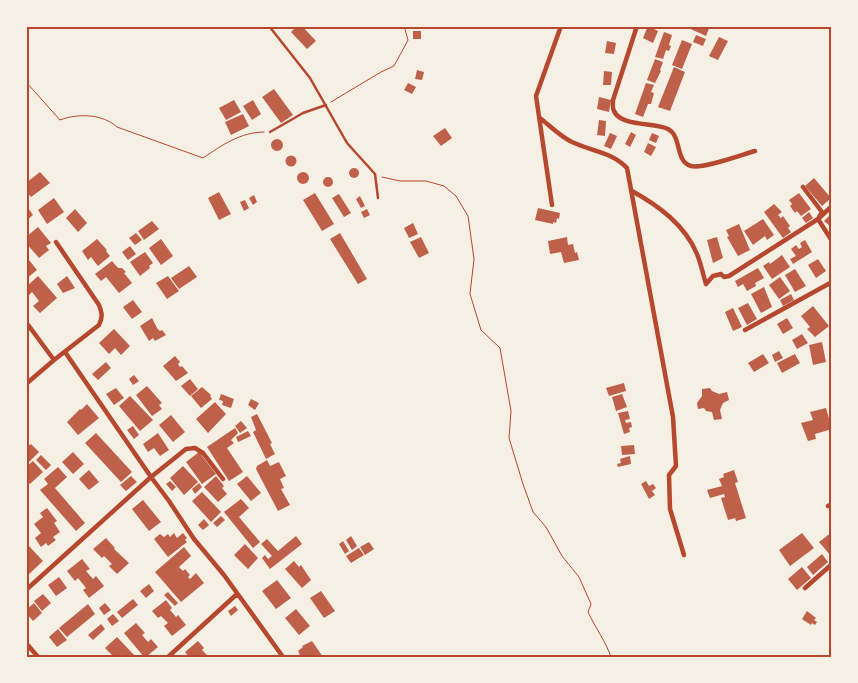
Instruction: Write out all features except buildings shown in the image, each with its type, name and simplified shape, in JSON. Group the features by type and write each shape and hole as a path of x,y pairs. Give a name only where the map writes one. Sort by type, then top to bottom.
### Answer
{"street":[{"path":"552,205 536,96 561,26"},
{"path":"637,26 613,100 613,108 616,114 626,120 668,128 677,140 683,161 688,165 694,166 714,162 755,151"},
{"path":"540,118 571,142 603,153 621,162 626,168 632,190 673,417 676,466 669,475 670,509 684,555"},
{"path":"803,187 822,212 818,218"},
{"path":"632,190 670,217 687,235 698,256 706,284 713,276 721,274 724,277 729,276 818,218 832,206"},
{"path":"818,218 832,241"},
{"path":"26,384 99,325 102,319 99,305 56,242"},
{"path":"745,330 832,282"},
{"path":"26,322 54,360"},
{"path":"65,352 194,539 211,557 283,657"},
{"path":"26,590 180,452 190,448 199,450 223,479"},
{"path":"805,588 832,564"},
{"path":"168,657 237,594"},
{"path":"26,643 38,657"}],"lane":[{"path":"269,26 310,78 347,143 375,174 378,198"},
{"path":"270,132 303,113 326,105"}],"path":[{"path":"326,105 394,66 408,40 404,26"},
{"path":"26,82 60,120 68,116 92,116 109,120 117,127 203,158 240,136 254,132 270,132"},
{"path":"378,177 400,181 426,181 444,186 456,196 468,216 474,259 470,294 481,330 500,348 511,411 509,438 523,484 533,512 546,527 562,556 579,577 590,604 588,612 596,630 608,649 610,657"}]}
